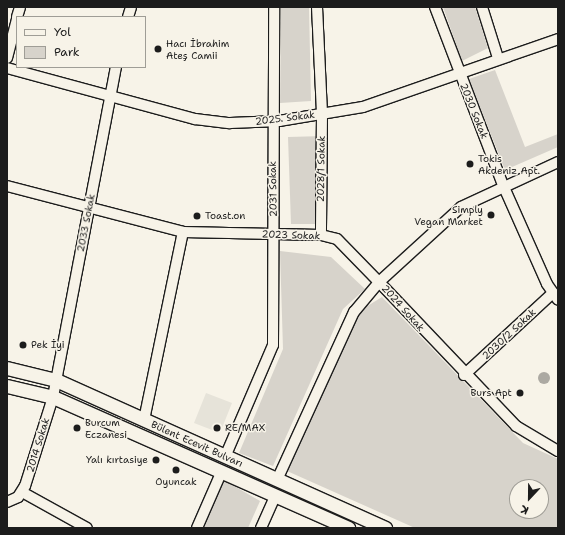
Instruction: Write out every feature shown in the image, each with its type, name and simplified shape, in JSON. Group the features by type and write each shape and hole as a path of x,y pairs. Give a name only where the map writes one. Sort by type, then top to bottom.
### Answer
{"main road":[{"name":"Bülent Ecevit Bulvarı","path":"7,368 56,380 226,458 385,528"},
{"name":"Bülent Ecevit Bulvarı","path":"7,386 53,397 221,473 348,528"}],"street":[{"name":"2031 Sokak","path":"226,458 273,345 272,121 274,7"},
{"name":"2028/1 Sokak","path":"316,7 322,114 321,235"},
{"name":"2030 Sokak","path":"435,7 458,71 503,185 556,296"},
{"path":"482,7 498,58"},
{"path":"7,58 16,22"},
{"name":"2025. Sokak","path":"7,68 195,119 230,123 272,121 363,107 458,71 558,39"},
{"name":"2033 Sokak","path":"56,380 116,68"},
{"path":"379,282 461,207 503,185 558,162"},
{"name":"2023 Sokak","path":"7,186 183,232 321,235 337,239 379,282"},
{"path":"144,420 183,232"},
{"name":"2024 Sokak","path":"277,480 354,312 379,282 464,375 516,426 558,450"},
{"name":"2030/2 Sokak","path":"464,375 556,296"},
{"name":"2014 Sokak","path":"22,492 53,397 56,380"},
{"path":"197,528 221,473"},
{"path":"7,502 22,492 87,528"},
{"path":"261,528 275,496"}],"shaded area":[{"path":"542,372 546,372 550,378 546,384 542,384 538,380 538,376"},
{"path":"206,393 232,403 220,433 194,423"}],"green space":[{"path":"281,7 309,7 311,101 280,103"},
{"path":"443,7 475,7 488,48 462,61"},
{"path":"495,70 525,147 558,134 558,147 505,170 469,79"},
{"path":"324,136 324,224 291,224 288,137"},
{"path":"280,251 331,257 365,289 343,309 273,466 239,453 283,349"},
{"path":"382,297 523,443 558,459 558,528 415,528 287,471 361,310"},
{"path":"224,480 260,501 248,528 204,528"}],"place":[{"name":"Hacı İbrahim Ateş Camii","path":"158,49"},
{"name":"Tokis Akdeniz Apt.","path":"470,164"},
{"name":"Simply Vegan Market","path":"491,215"},
{"name":"Toast.on","path":"197,216"},
{"name":"Pek İyi","path":"23,345"},
{"name":"Burs Apt","path":"520,393"},
{"name":"Burcum Eczanesi","path":"77,428"},
{"name":"RE/MAX","path":"217,428"},
{"name":"Yalı kırtasiye","path":"156,460"},
{"name":"Oyuncak","path":"176,470"}]}
